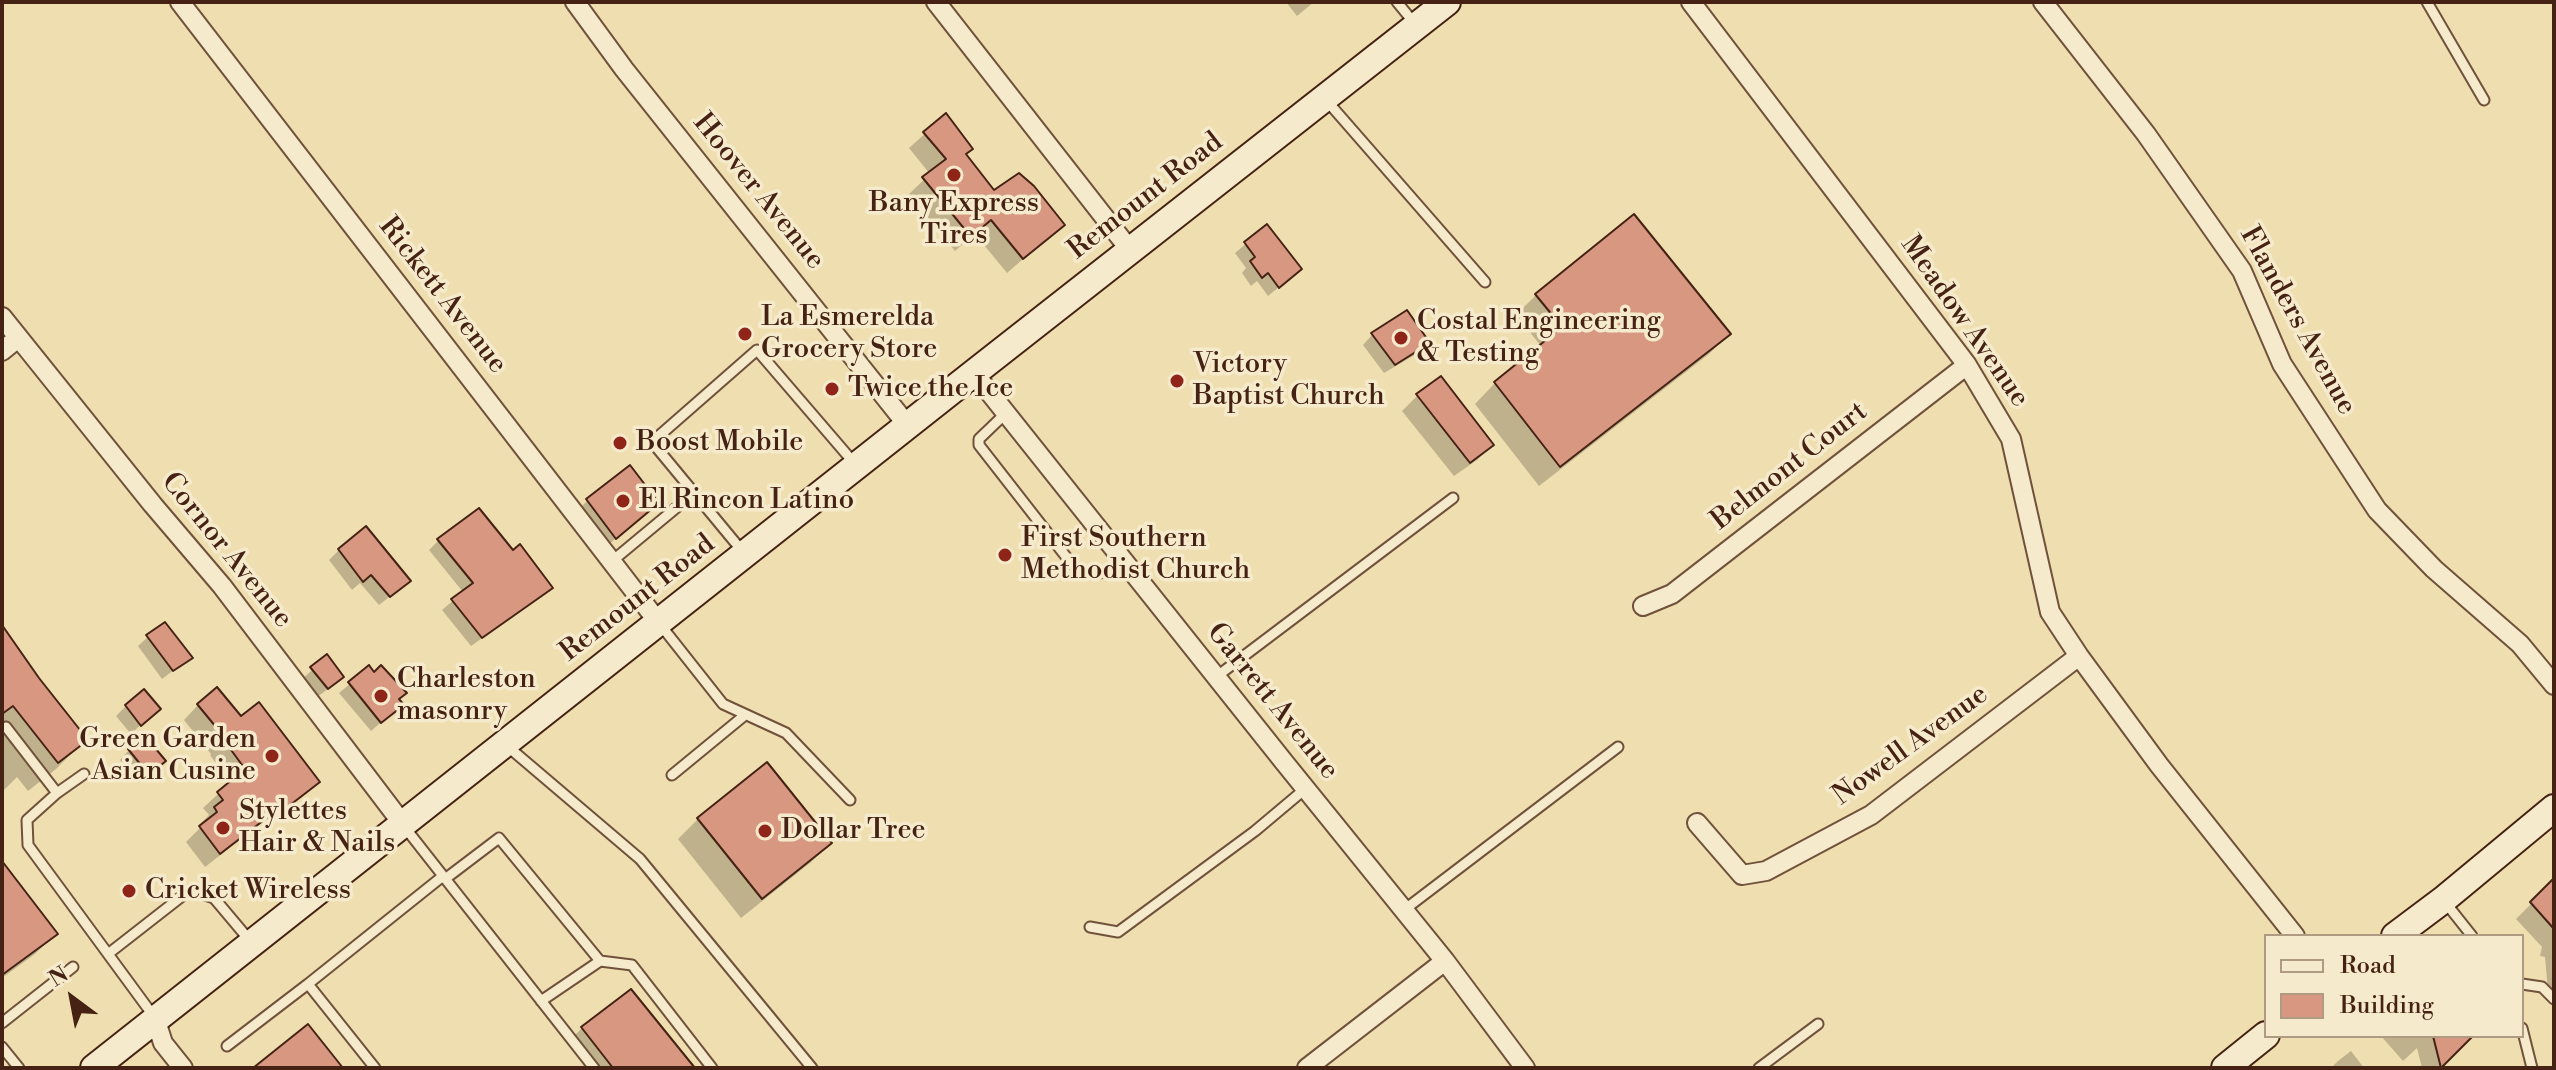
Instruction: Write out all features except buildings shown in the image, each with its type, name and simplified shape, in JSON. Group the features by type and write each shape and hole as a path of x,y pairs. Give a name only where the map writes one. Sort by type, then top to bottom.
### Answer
{"main road":[{"name":"Remount Road","path":"94,1068 1447,2"},
{"path":"2398,934 2554,808"},
{"path":"2225,1068 2264,1037"}],"street":[{"name":"Rickett Avenue","path":"180,2 659,623"},
{"name":"Hoover Avenue","path":"575,2 624,69 908,426"},
{"path":"936,2 1130,250"},
{"name":"Meadow Avenue","path":"1691,2 1967,365 2011,439 2050,612 2159,765 2293,934"},
{"name":"Flanders Avenue","path":"2043,2 2146,134 2242,271 2282,364 2377,510 2434,569 2520,644 2554,685"},
{"name":"Cornor Avenue","path":"2,317 222,586 402,823"},
{"path":"2,351 18,338"},
{"name":"Belmont Court","path":"1643,606 1672,594 1967,365"},
{"name":"Garrett Avenue","path":"974,373 1445,961 1525,1068"},
{"name":"Nowell Avenue","path":"1697,823 1742,875 1766,871 1871,815 2079,656"},
{"path":"1307,1068 1445,961"},
{"path":"155,1018 163,1043 183,1068"}],"lane":[{"path":"1397,2 1416,26"},
{"path":"2427,2 2484,100"},
{"path":"1325,98 1485,282"},
{"path":"746,555 652,442 757,350 857,466"},
{"path":"1006,413 979,439 979,445 1071,563 1092,574 1125,563"},
{"path":"611,562 694,493"},
{"path":"1216,677 1453,498"},
{"path":"659,623 723,704 786,733 850,800"},
{"path":"672,775 745,715"},
{"path":"6,727 57,793"},
{"path":"506,745 640,859 812,1068"},
{"path":"1404,910 1618,747"},
{"path":"84,774 27,820 28,845 155,1018"},
{"path":"1090,927 1118,932 1255,831 1305,789"},
{"path":"402,823 594,1068"},
{"path":"227,1046 499,838 600,961"},
{"path":"108,954 190,890 214,898 251,942"},
{"path":"2443,900 2470,934"},
{"path":"541,1001 600,961 632,965 712,1068"},
{"path":"2,1023 73,967"},
{"path":"308,984 375,1068"},
{"path":"2524,984 2542,987 2554,999"},
{"path":"1759,1068 1818,1024"},
{"path":"2524,1036 2532,1068"},
{"path":"2,1047 19,1068"}],"place":[{"name":"Bany Express Tires","path":"954,175"},
{"name":"La Esmerelda Grocery Store","path":"745,334"},
{"name":"Costal Engineering & Testing","path":"1401,338"},
{"name":"Victory Baptist Church","path":"1177,381"},
{"name":"Twice the Ice","path":"832,389"},
{"name":"Boost Mobile","path":"620,443"},
{"name":"El Rincon Latino","path":"623,501"},
{"name":"First Southern Methodist Church","path":"1005,555"},
{"name":"Charleston masonry","path":"381,696"},
{"name":"Green Garden Asian Cusine","path":"272,756"},
{"name":"Stylettes Hair & Nails","path":"223,828"},
{"name":"Dollar Tree","path":"765,831"},
{"name":"Cricket Wireless","path":"129,891"}]}
